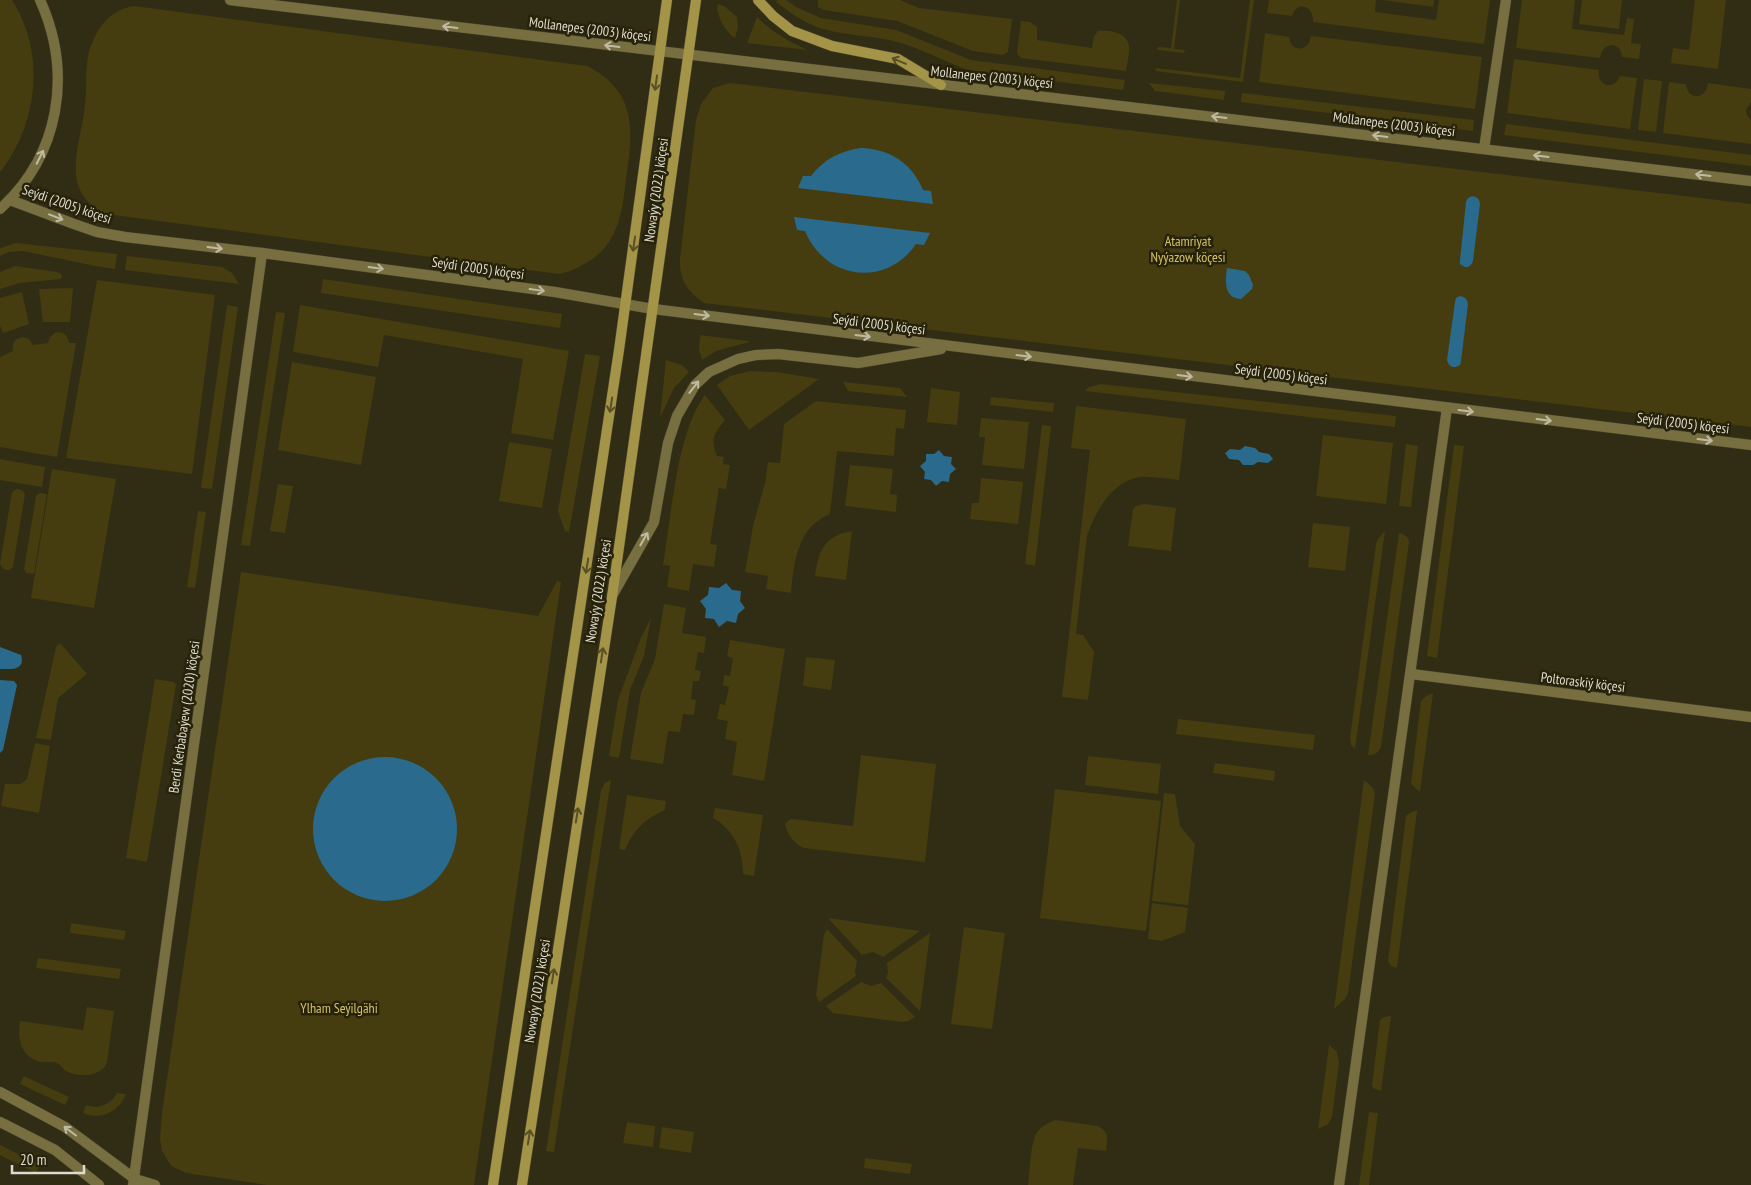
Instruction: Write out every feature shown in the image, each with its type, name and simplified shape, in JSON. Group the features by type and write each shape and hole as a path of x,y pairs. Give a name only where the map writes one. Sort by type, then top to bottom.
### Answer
{"main road":[{"name":"Nowaýy (2022) köçesi","path":"494,1185 626,305 667,0"},
{"name":"Nowaýy (2022) köçesi","path":"522,1185 612,597 696,0"},
{"path":"758,0 773,16 792,31 832,46 898,59 941,85"}],"street":[{"path":"0,209 28,178 42,153 52,128 59,72 56,44 48,17 40,0"},
{"name":"Mollanepes (2003) köçesi","path":"230,0 1751,181"},
{"path":"1484,148 1506,0"},
{"name":"Seýdi (2005) köçesi","path":"10,200 97,232 125,237 262,253 582,296 653,309 1751,445"},
{"name":"Berdi Kerbabaýew (2020) köçesi","path":"134,1182 262,253"},
{"path":"612,597 654,522 668,443 677,416 695,385 709,372 738,359 756,355 778,354 858,362 951,347"},
{"path":"1339,1185 1448,408"},
{"name":"Poltoraskiý köçesi","path":"1411,674 1751,717"},
{"path":"0,1092 65,1127 134,1182 155,1185"},
{"path":"0,1122 55,1150 99,1185"}],"green space":[{"path":"0,0 12,0 23,21 30,42 33,88 23,132 13,153 0,172"},
{"path":"778,0 786,0 798,8 821,18 896,30 971,60 1125,80 1123,90 968,70 897,42 838,33 819,28 791,13 776,2"},
{"path":"818,0 900,0 919,8 1012,19 1008,52 1003,55 973,51 897,21 824,10 818,7"},
{"path":"1177,0 1180,0 1174,49 1185,50 1184,53 1157,50 1158,47 1171,48"},
{"path":"1250,0 1254,0 1243,82 1155,71 1156,68 1240,78"},
{"path":"1269,0 1376,0 1375,12 1436,20 1439,0 1490,0 1484,44 1313,22 1311,12 1305,7 1298,8 1292,16 1267,13"},
{"path":"1382,0 1434,0 1433,7"},
{"path":"1522,0 1575,0 1572,29 1624,35 1627,18 1634,19 1631,43 1641,44 1639,59 1622,57 1618,48 1611,45 1604,49 1600,58 1516,48"},
{"path":"1582,0 1622,0 1619,29 1579,24"},
{"path":"1695,0 1726,0 1718,69 1671,63 1673,48 1689,50"},
{"path":"718,4 724,6 737,17 738,27 735,38 728,32 721,21 717,8"},
{"path":"134,6 587,66 604,76 616,88 624,101 628,114 630,145 623,204 611,239 595,257 575,269 559,274 106,214 91,204 81,193 77,180 77,151 85,105 87,62 98,30 117,12"},
{"path":"757,17 781,36 808,50 747,43"},
{"path":"1021,21 1030,22 1037,27 1037,40 1092,48 1094,36 1098,31 1117,33 1128,41 1129,55 1126,71 1021,58 1017,53"},
{"path":"1265,33 1289,37 1293,46 1300,49 1307,45 1311,36 1482,57 1475,109 1259,82"},
{"path":"1514,59 1599,70 1600,80 1606,85 1614,84 1620,76 1637,78 1630,129 1507,113"},
{"path":"1644,79 1662,81 1656,132 1638,130"},
{"path":"1669,82 1686,84 1687,90 1693,96 1704,93 1708,83 1751,89 1751,102 1746,110 1751,120 1751,144 1663,133"},
{"name":"Atamriyat Nyýazow köçesi","path":"730,83 1751,204 1751,427 704,303 685,284 680,266 696,120 701,104 713,88"},
{"path":"1149,83 1225,91 1224,100 1155,91"},
{"path":"1242,93 1474,120 1473,131 1241,102"},
{"path":"1506,124 1751,155 1751,166 1504,135"},
{"path":"16,243 117,254 115,269 23,251 8,252 0,256 0,248"},
{"path":"127,256 222,267 232,273 239,284 125,270"},
{"path":"15,266 57,272 62,276 61,279 20,283 0,289 0,272"},
{"path":"323,279 562,314 560,328 321,293"},
{"path":"97,280 215,295 192,474 66,458"},
{"path":"73,288 70,322 43,322 39,289"},
{"path":"22,292 29,324 3,333 0,326 0,298"},
{"path":"227,305 238,307 212,489 201,488"},
{"path":"300,305 569,351 553,440 511,433 523,359 384,335 378,367 293,352"},
{"path":"276,312 285,313 250,546 241,545"},
{"path":"56,332 65,334 69,343 76,343 57,457 0,447 0,357 13,351 14,342 22,337 29,339 33,345 48,343 50,337"},
{"path":"700,335 749,342 716,351 702,360 699,350"},
{"path":"585,354 600,356 569,532 565,531 558,511"},
{"path":"666,360 682,365 689,372 674,388 660,418"},
{"path":"292,362 376,377 361,465 278,450"},
{"path":"750,371 777,372 819,379 749,430 717,385 730,376"},
{"path":"843,382 900,388 907,397 848,391"},
{"path":"1101,384 1396,416 1395,427 1085,391 1089,387"},
{"path":"931,388 960,392 957,425 927,422"},
{"path":"705,395 725,420 714,437 714,445 717,456 724,457 723,464 730,465 726,489 719,488 710,544 717,545 714,567 693,564 689,591 667,587 670,566 663,565 676,476 688,430 695,411"},
{"path":"991,397 1054,403 1053,412 990,405"},
{"path":"816,401 906,410 904,429 896,428 894,456 837,451 830,514 810,528 799,547 791,593 766,589 768,576 745,572 753,526 765,483 768,462 780,463 784,424"},
{"path":"1076,406 1186,419 1179,480 1140,477 1121,485 1113,491 1100,508 1087,536 1076,634 1083,635 1094,652 1088,700 1062,697 1090,450 1071,448"},
{"path":"981,418 1029,422 1024,469 982,465 985,437 979,437"},
{"path":"1042,425 1051,426 1035,566 1025,564"},
{"path":"1323,435 1393,443 1386,504 1316,496"},
{"path":"509,442 552,449 542,508 499,501"},
{"path":"1406,444 1418,446 1411,507 1399,506"},
{"path":"1454,445 1464,446 1437,658 1427,656"},
{"path":"0,459 45,467 42,487 0,480"},
{"path":"850,465 893,469 890,494 897,495 896,512 845,506"},
{"path":"52,469 116,479 94,608 31,598"},
{"path":"981,478 1023,482 1018,524 970,519 972,503 979,503"},
{"path":"278,484 293,486 285,533 270,531"},
{"path":"17,489 22,490 25,494 13,567 9,570 3,569 0,564 12,492"},
{"path":"40,493 47,494 34,574 26,573 24,569 36,496"},
{"path":"1144,504 1176,508 1171,551 1128,546 1133,509"},
{"path":"198,511 206,512 195,588 187,587"},
{"path":"1313,523 1350,527 1345,571 1308,567"},
{"path":"852,531 846,580 815,576 818,559 824,546 835,536"},
{"path":"1385,531 1355,749 1351,745 1350,738 1376,544"},
{"path":"1399,533 1406,536 1409,542 1381,747 1373,755 1368,755"},
{"name":"Ylham Seýilgähi","path":"241,572 538,616 557,581 561,582 474,1185 267,1185 186,1173 171,1166 162,1151 160,1139 162,1113"},
{"path":"664,604 686,608 682,633 706,637 704,653 698,652 695,670 701,671 699,681 693,681 691,699 696,700 694,715 683,714 680,732 668,731 663,764 630,759 641,693 655,659"},
{"path":"651,618 644,656 630,690 619,758 609,756 618,700 640,640"},
{"path":"730,640 785,649 764,781 732,775 737,742 725,739 728,721 717,719 720,704 725,705 729,687 723,685 724,675 730,676 733,658 727,656"},
{"path":"60,643 87,674 58,698 51,740 36,738 56,647"},
{"path":"806,657 835,660 831,690 803,686"},
{"path":"155,679 174,682 176,685 147,862 126,858"},
{"path":"1433,693 1420,792 1411,784 1421,701"},
{"path":"1178,719 1315,735 1313,750 1176,734"},
{"path":"35,743 50,746 39,813 1,806 5,784 21,784 27,779"},
{"path":"861,755 936,764 925,862 804,848 797,844 789,835 785,824 792,819 853,826"},
{"path":"1088,756 1161,764 1158,794 1085,785"},
{"path":"1215,763 1275,771 1274,781 1213,773"},
{"path":"611,780 554,1152 546,1151 601,790 605,783"},
{"path":"1364,780 1373,788 1375,794 1348,993 1345,999 1334,1009"},
{"path":"1055,789 1161,801 1146,931 1040,918"},
{"path":"1164,793 1175,794 1180,826 1195,844 1188,905 1152,901"},
{"path":"627,795 666,801 665,810 651,817 640,826 625,850 619,849"},
{"path":"715,808 763,815 754,876 743,874 743,865 736,841 727,828 713,818"},
{"path":"1417,811 1397,968 1391,966 1388,961 1406,816 1411,812"},
{"path":"1152,903 1188,908 1185,932 1162,941 1148,939"},
{"path":"828,918 920,931 883,957 873,952 862,955"},
{"path":"71,923 126,931 124,940 70,933"},
{"path":"964,927 1005,933 992,1029 951,1024"},
{"path":"827,929 857,961 856,976 819,1002 816,995 824,935"},
{"path":"930,933 920,1011 886,978 888,973 887,963"},
{"path":"38,958 121,969 119,979 36,968"},
{"path":"861,982 871,986 881,983 915,1017 902,1022 833,1013 826,1006"},
{"path":"87,1007 114,1011 107,1062 100,1071 89,1075 77,1075 66,1071 57,1063 34,1060 25,1052 20,1041 20,1021 83,1030"},
{"path":"1391,1016 1381,1091 1373,1088 1372,1085 1380,1020"},
{"path":"1329,1045 1337,1052 1339,1063 1332,1117 1328,1124 1318,1129"},
{"path":"24,1076 69,1097 65,1105 20,1084"},
{"path":"117,1093 126,1094 115,1110 96,1116 83,1113 86,1105 95,1107 104,1105"},
{"path":"1369,1112 1378,1113 1369,1185 1359,1185"},
{"path":"1055,1120 1098,1126 1107,1136 1106,1151 1078,1148 1073,1185 1028,1185 1035,1136 1042,1127"},
{"path":"627,1122 655,1126 653,1147 623,1143"},
{"path":"662,1127 694,1132 691,1153 659,1148"},
{"path":"0,1145 40,1165 36,1173 0,1155"},
{"path":"865,1158 912,1164 910,1174 864,1168"}],"water":[{"path":"861,148 881,151 899,159 913,172 923,190 931,191 933,204 798,188 803,176 811,176 827,160 846,151"},
{"path":"1472,196 1478,198 1480,204 1473,261 1471,265 1464,267 1460,264 1460,260 1466,202"},
{"path":"794,217 930,233 924,245 916,244 903,258 889,267 873,272 857,272 841,268 827,260 814,247 805,231 797,230"},
{"path":"1227,268 1245,271 1249,275 1253,285 1252,289 1241,299 1231,296 1227,288"},
{"path":"1460,296 1465,298 1468,304 1461,361 1460,365 1453,367 1450,366 1447,360 1455,302 1456,298"},
{"path":"1245,446 1269,454 1273,459 1268,463 1258,462 1253,465 1243,465 1239,460 1229,459 1225,453 1230,449 1240,450"},
{"path":"939,450 944,456 952,457 951,464 956,469 950,474 949,482 942,481 936,486 931,480 924,479 925,472 920,466 926,461 926,454 934,454"},
{"path":"726,583 732,590 741,591 740,601 745,608 738,614 736,623 727,621 719,627 714,619 705,618 706,609 700,601 708,595 709,587 719,588"},
{"path":"0,647 21,655 21,664 12,669 0,669"},
{"path":"0,680 14,681 17,685 3,750 0,753"},
{"path":"385,757 412,763 425,769 436,778 445,789 451,802 457,829 451,856 445,869 436,880 425,889 412,895 385,901 358,895 345,889 334,880 325,869 319,856 313,829 319,802 325,789 334,778 345,769 358,763"}]}
